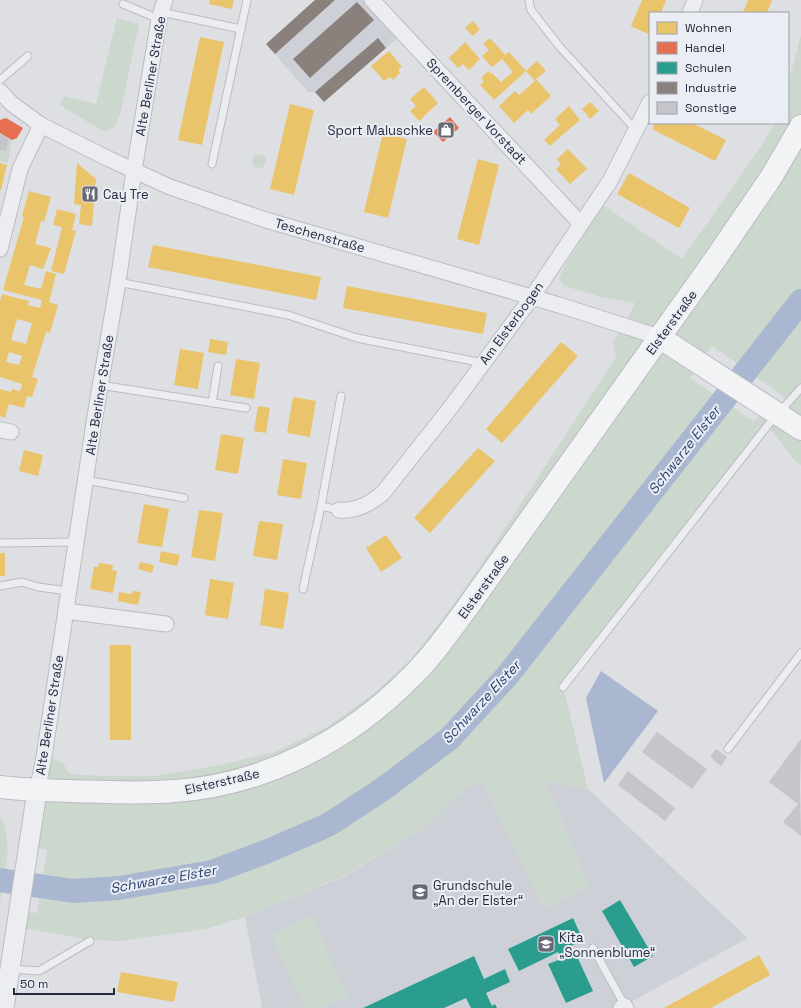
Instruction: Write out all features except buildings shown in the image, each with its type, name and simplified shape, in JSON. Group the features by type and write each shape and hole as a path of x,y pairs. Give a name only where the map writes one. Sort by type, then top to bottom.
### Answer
{"main road":[{"name":"Elsterstraße","path":"0,787 37,791 117,794 176,791 228,782 290,762 328,743 350,729 410,678 444,640 616,402 659,337 751,207 801,126"},
{"path":"659,337 801,428"}],"street":[{"name":"Spremberger Vorstadt","path":"372,0 580,223"},
{"path":"690,12 696,0"},
{"name":"Alte Berliner Straße","path":"37,791 44,757 134,171 162,10"},
{"name":"Teschenstraße","path":"0,91 12,104 41,125 134,171 190,194 266,220 532,297 659,337"},
{"name":"Am Elsterbogen","path":"339,510 355,510 369,503 383,493 414,454 532,297 580,223 610,181 649,104"},
{"path":"0,249 20,169 41,125"},
{"path":"66,611 166,624"},
{"path":"4,1008 37,791"}],"lane":[{"path":"212,164 247,0"},
{"path":"529,0 531,10 559,46 636,130"},
{"path":"123,4 162,10 241,29"},
{"path":"0,80 28,56"},
{"path":"118,282 288,315 357,338 483,362"},
{"path":"212,403 218,366"},
{"path":"100,385 246,408"},
{"path":"563,686 770,408 801,388"},
{"path":"302,589 321,506 342,396"},
{"path":"86,480 184,498"},
{"path":"321,506 339,510"},
{"path":"0,543 77,542"},
{"path":"0,586 22,582 38,587 69,591"},
{"path":"728,749 801,652"},
{"path":"9,969 39,971 90,940"},
{"path":"592,948 624,1007"}],"shaded area":[{"path":"315,0 372,0 403,33 324,102 315,92 308,92 266,44"},
{"path":"117,18 139,24 120,114 115,126 107,131 101,130 60,105 64,96 96,104"},
{"path":"801,35 801,123 659,336 624,325 635,303 602,297 564,286 559,278 568,260 603,205 682,259 760,148 774,124 789,124 789,80"},
{"path":"6,118 23,128 17,138 12,140 8,163 0,161 0,120"},
{"path":"801,129 801,386 787,401 775,390 712,346 700,363 660,337"},
{"path":"256,154 262,154 266,158 266,164 262,168 256,168 252,164 252,158"},
{"path":"623,325 657,338 444,639 388,697 357,721 325,742 291,760 255,774 217,784 176,790 127,793 61,790 40,791 117,794 176,791 228,783 284,765 308,754 351,729 411,679 444,640 616,403 659,339 699,364 690,378 754,422 765,406 801,430 801,465 796,462 767,425 563,686 588,789 545,781 589,886 543,908 481,778 457,796 421,830 343,876 245,917 206,929 121,941 90,940 29,929 16,929 18,911 37,913 47,850 28,846 37,791 45,757 62,762 70,774 101,776 154,776 220,765 275,752 327,727 376,692 412,658 451,608 493,547 616,357 613,343"},
{"path":"801,390 801,427 779,413"},
{"path":"481,778 543,908 589,886 545,781 588,789 748,938 620,1008 262,1008 245,917 343,877 421,830 457,796"},
{"path":"0,815 7,837 7,858 0,903"},
{"path":"312,916 348,997 323,1008 304,1008 271,934"}],"water":[{"path":"601,671 658,711 604,783 586,698"}],"waterway":[{"name":"Schwarze Elster","path":"0,880 73,891 119,888 212,872 268,851 328,825 383,789 449,739 507,676 801,301"}],"place":[{"name":"Sport Maluschke","path":"446,130"},
{"name":"Cay Tre","path":"90,194"},
{"name":"Grundschule „An der Elster“","path":"420,892"},
{"name":"Kita „Sonnenblume“","path":"546,944"}]}
